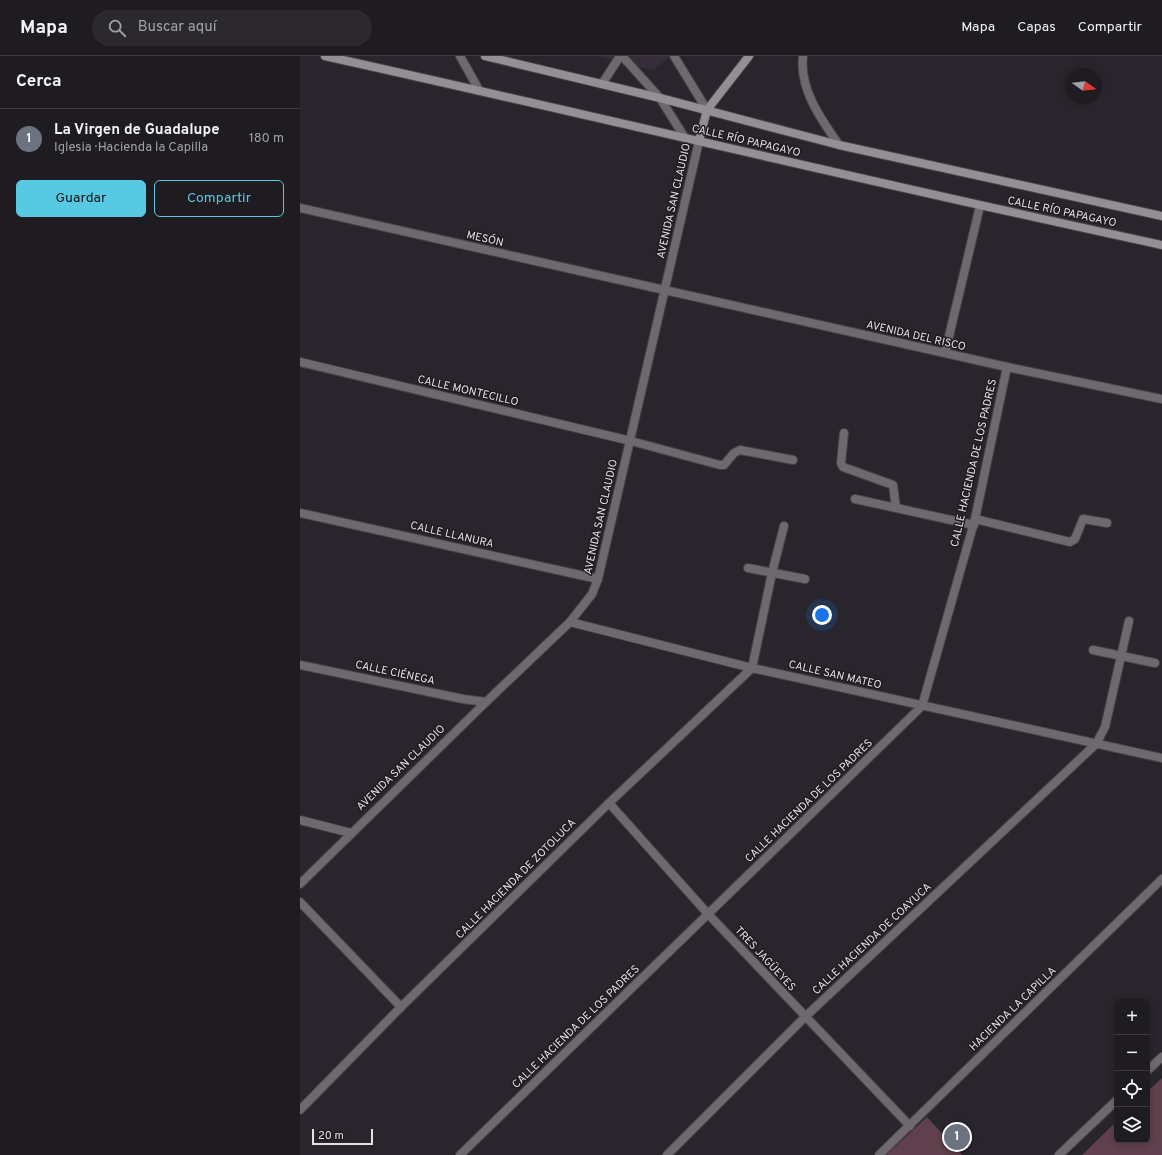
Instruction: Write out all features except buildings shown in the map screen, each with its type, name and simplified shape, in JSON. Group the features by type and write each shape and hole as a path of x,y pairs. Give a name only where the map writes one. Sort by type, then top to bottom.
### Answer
{"main road":[{"name":"CALLE RÍO PAPAGAYO","path":"325,56 479,90 980,206 1162,245"},
{"name":"CALLE RÍO PAPAGAYO","path":"485,56 660,98 839,145 1162,216"},
{"name":"AVENIDA SAN CLAUDIO","path":"699,142 707,110 750,56"}],"street":[{"path":"460,56 479,90"},
{"path":"602,84 621,56 660,98 685,138"},
{"path":"674,56 707,110"},
{"path":"803,56 803,78 808,93 822,120 839,145"},
{"name":"AVENIDA SAN CLAUDIO","path":"300,884 570,622 592,594 598,579 631,441 699,142"},
{"path":"945,353 980,206"},
{"name":"MESÓN","path":"300,208 665,290"},
{"name":"AVENIDA DEL RISCO","path":"665,290 1007,367 1162,399"},
{"name":"CALLE MONTECILLO","path":"300,362 631,441 720,466 724,465 734,453 740,450 793,460"},
{"name":"CALLE HACIENDA DE LOS PADRES","path":"460,1155 922,706 974,522 1007,367"},
{"path":"844,433 841,463 843,467 893,485 896,508"},
{"path":"855,499 1073,542 1083,519 1107,523"},
{"name":"CALLE LLANURA","path":"300,513 598,579"},
{"path":"752,668 772,573 784,526"},
{"path":"748,568 805,579"},
{"name":"CALLE HACIENDA DE COAYUCA","path":"667,1155 805,1017 1096,744 1105,727 1129,621"},
{"name":"CALLE SAN MATEO","path":"570,622 752,668 1162,758"},
{"path":"1093,650 1156,664"},
{"name":"CALLE CIÉNEGA","path":"300,665 463,699 486,702"},
{"name":"CALLE HACIENDA DE ZOTOLUCA","path":"300,1110 401,1007 609,803 752,668"},
{"name":"TRES JAGÜEYES","path":"609,803 708,914 910,1126"},
{"path":"300,820 351,833"},
{"name":"HACIENDA LA CAPILLA","path":"879,1155 1162,879"},
{"path":"300,902 401,1007"},
{"path":"1150,1068 1162,1057"},
{"path":"1059,1155 1114,1103"}],"shaded area":[{"path":"595,56 671,56 654,70"},
{"path":"1162,1078 1162,1155 1082,1155 1114,1124 1114,1143 1150,1143 1150,1089"},
{"path":"927,1117 962,1155 886,1155"}],"place":[{"name":"La Virgen de Guadalupe","path":"957,1137"}]}
